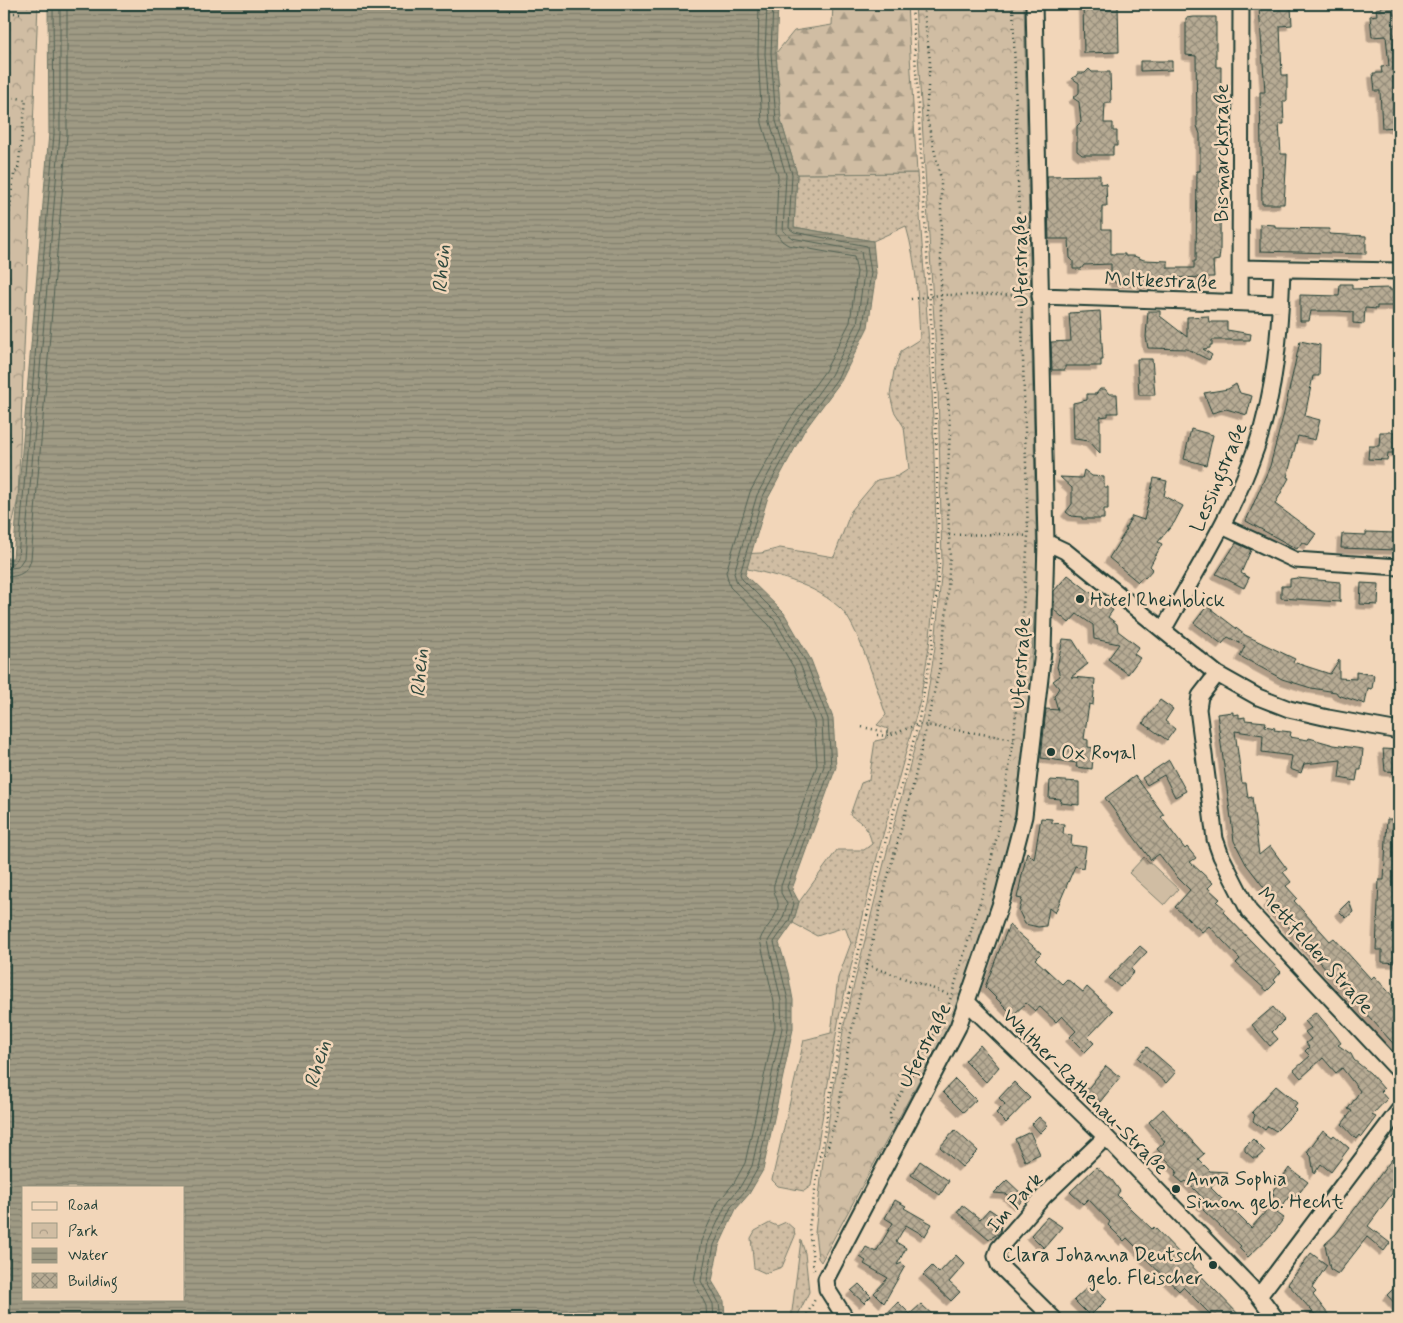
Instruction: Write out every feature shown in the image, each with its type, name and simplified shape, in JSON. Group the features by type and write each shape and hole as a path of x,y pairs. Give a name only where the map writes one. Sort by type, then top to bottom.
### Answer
{"street":[{"name":"Uferstraße","path":"821,1280 958,1027 968,1003 1002,900 1024,816 1043,652 1046,542 1034,4"},
{"name":"Bismarckstraße","path":"1240,302 1241,4"},
{"name":"Moltkestraße","path":"1241,268 1399,271"},
{"name":"Lessingstraße","path":"1163,630 1222,526 1256,448 1277,357 1282,268"},
{"name":"Moltkestraße","path":"1040,296 1281,304"},
{"path":"1222,526 1295,560 1399,567"},
{"path":"1046,542 1065,551 1217,674 1258,697 1289,709 1370,727 1399,731"},
{"name":"Mettfelder Straße","path":"1217,674 1200,696 1198,709 1215,839 1221,856 1250,911 1399,1071"},
{"name":"Walther-Rathenau-Straße","path":"968,1003 1106,1137 1259,1296 1276,1319"},
{"path":"1259,1296 1399,1110"},
{"name":"Im Park","path":"1054,1319 999,1265 996,1256 999,1248 1044,1196 1106,1137"},
{"path":"821,1280 846,1319"}],"path":[{"path":"824,9 843,4"},
{"path":"821,1280 810,1244 809,1227 819,1156 844,1014 879,865 918,724 932,647 939,564 935,388 912,4 878,4"},
{"path":"819,1156 826,1153 839,1107 850,1041 927,726 939,671 946,617 950,557 947,485 950,431 941,337 941,180 926,114 930,61 923,4"},
{"path":"901,1133 893,1128 890,1114 947,1010 991,862 1010,773 1014,739 1028,536 1013,4"},
{"path":"4,13 22,13"},
{"path":"4,96 26,100 18,170 14,173 5,247 6,279 4,292"},
{"path":"918,115 926,114"},
{"path":"4,194 12,193"},
{"path":"4,212 10,214"},
{"path":"911,299 929,295 1021,294"},
{"path":"4,306 4,314"},
{"path":"949,535 1000,534 1028,536"},
{"path":"877,736 889,736 918,724 1014,739 1034,740"},
{"path":"862,727 892,733"},
{"path":"868,965 951,995"},
{"path":"805,1319 814,1302"}],"green space":[{"path":"4,4 38,4 18,498 4,565"},
{"path":"833,4 907,4 917,173 797,174 781,121 776,53 794,31 832,25"},
{"path":"915,4 1024,4 1037,568 1030,689 1015,814 995,899 949,1025 821,1262 818,1258 815,1233 825,1143 844,1025 926,704 935,647 942,564 938,386"},
{"path":"917,173 932,387 937,564 929,647 920,701 878,853 839,1017 811,1186 804,1191 778,1186 772,1180 804,1040 831,1033 838,978 851,943 845,927 817,936 793,923 799,902 837,850 864,850 872,844 865,827 850,815 861,783 869,780 875,741 885,739 888,729 877,725 886,715 860,642 846,615 839,607 827,597 799,583 770,574 725,564 739,554 761,553 780,548 834,557 851,511 877,480 898,476 909,469 904,427 894,411 890,395 894,371 901,351 920,339 915,268 906,226 873,241 794,227 797,174"},
{"path":"1144,857 1178,889 1164,905 1129,873"},
{"path":"786,1222 794,1229 795,1236 782,1267 765,1273 754,1268 751,1238 755,1231 770,1223 777,1226"},
{"path":"801,1240 805,1253 809,1292 796,1319 791,1319"}],"water":[{"name":"Rhein","path":"48,4 778,4 776,53 781,121 797,174 794,227 873,241 876,273 868,327 841,381 804,431 767,500 745,575 784,613 811,660 833,718 836,767 792,889 799,902 793,923 779,943 788,973 793,1000 793,1029 763,1170 749,1194 736,1209 719,1246 712,1281 724,1301 725,1319 4,1319 4,558 13,558 49,133"}],"building":[{"path":"1083,4 1118,4 1119,52 1084,53"},
{"path":"1381,4 1399,4 1399,127 1382,128 1380,91 1375,91 1373,73 1382,73 1381,67 1389,66 1386,36 1372,37 1370,16 1377,15 1376,9 1381,8"},
{"path":"1291,6 1292,25 1280,26 1282,75 1287,75 1287,101 1283,101 1284,124 1279,124 1281,154 1287,154 1284,204 1262,204 1260,92 1265,92 1259,7"},
{"path":"1216,17 1216,67 1221,67 1220,251 1219,260 1213,261 1214,277 1168,278 1167,284 1148,284 1145,287 1142,283 1115,283 1115,280 1111,280 1111,264 1084,265 1081,269 1073,269 1073,261 1070,258 1069,239 1049,239 1047,176 1100,175 1100,184 1106,183 1107,206 1102,206 1102,229 1111,229 1111,254 1125,254 1125,256 1134,256 1144,260 1168,261 1168,268 1194,268 1194,261 1196,261 1197,171 1200,171 1200,134 1197,126 1196,56 1186,55 1186,18"},
{"path":"1140,61 1172,61 1172,70 1140,71"},
{"path":"1089,69 1092,72 1110,72 1111,103 1105,103 1104,123 1113,123 1113,131 1117,131 1117,146 1113,146 1113,155 1082,155 1077,151 1077,126 1081,122 1079,102 1073,98 1079,93 1079,83 1072,78 1078,75 1078,73 1085,73"},
{"path":"1260,224 1275,225 1275,228 1330,229 1329,234 1366,236 1366,254 1260,251"},
{"path":"1340,284 1352,284 1352,289 1390,288 1390,290 1399,290 1399,306 1377,306 1377,309 1365,308 1364,324 1353,323 1353,312 1339,311 1311,311 1309,321 1300,321 1300,295 1339,296"},
{"path":"1100,311 1103,360 1101,360 1101,366 1065,366 1065,370 1052,370 1051,342 1071,341 1069,313"},
{"path":"1148,311 1160,311 1160,316 1187,337 1187,317 1208,316 1209,322 1227,322 1227,330 1251,334 1250,340 1212,340 1210,348 1203,349 1212,355 1209,360 1187,349 1148,348 1146,337"},
{"path":"1300,341 1320,345 1319,376 1313,376 1305,416 1320,420 1315,440 1298,436 1287,477 1289,478 1275,504 1316,534 1308,545 1302,542 1297,549 1246,521 1270,466"},
{"path":"1137,359 1152,359 1155,395 1139,395"},
{"path":"1236,384 1240,393 1252,396 1247,415 1226,409 1212,413 1204,393 1228,389"},
{"path":"1100,389 1105,389 1109,394 1117,394 1118,413 1108,413 1108,416 1100,417 1100,453 1089,441 1074,439 1073,403 1087,400 1087,394 1096,394"},
{"path":"1191,429 1213,435 1206,465 1184,459"},
{"path":"1380,432 1399,432 1399,453 1388,453 1387,460 1368,459 1369,446 1379,446"},
{"path":"1084,470 1092,476 1104,477 1104,487 1108,487 1108,509 1104,509 1104,519 1082,519 1082,517 1071,516 1066,512 1072,504 1072,488 1060,477 1082,478"},
{"path":"1154,478 1167,481 1164,496 1183,506 1174,523 1158,542 1162,544 1150,566 1153,569 1145,578 1143,576 1138,582 1109,558 1127,529 1125,529 1132,516 1144,520"},
{"path":"1366,532 1396,533 1396,550 1341,548 1342,534 1366,535"},
{"path":"1236,543 1251,550 1241,573 1249,578 1244,588 1216,574"},
{"path":"1068,575 1113,610 1108,617 1117,624 1118,631 1139,647 1134,654 1140,658 1128,674 1108,659 1119,644 1094,639 1093,625 1077,614 1069,623 1054,610 1054,591"},
{"path":"1290,579 1340,582 1340,602 1281,598 1281,586 1290,586"},
{"path":"1361,583 1379,584 1378,605 1360,604"},
{"path":"1207,606 1245,635 1295,659 1293,662 1330,674 1339,660 1339,678 1356,679 1356,672 1374,675 1372,689 1368,688 1365,704 1338,695 1336,692 1311,688 1282,679 1240,656 1245,646 1228,637 1222,644 1194,623"},
{"path":"1063,639 1073,640 1088,664 1071,677 1095,679 1093,705 1089,704 1084,739 1088,740 1088,747 1094,748 1092,769 1076,767 1077,763 1041,758 1046,709 1058,710 1054,696 1059,688 1053,681 1060,676 1057,667"},
{"path":"1160,700 1173,709 1165,721 1175,729 1167,740 1143,723"},
{"path":"1233,712 1233,715 1239,714 1239,718 1245,717 1245,720 1266,722 1265,726 1275,728 1274,730 1291,732 1290,737 1308,740 1309,738 1334,745 1363,749 1361,770 1358,770 1356,781 1339,778 1341,760 1304,764 1301,773 1290,769 1292,756 1262,752 1263,735 1235,731 1242,783 1246,783 1248,798 1252,797 1259,855 1270,846 1287,869 1283,872 1291,882 1286,886 1297,898 1294,901 1330,941 1334,938 1371,979 1374,976 1399,1003 1399,1050 1267,903 1272,898 1246,864 1234,841 1217,714"},
{"path":"1383,749 1399,750 1399,772 1385,771"},
{"path":"1169,760 1186,791 1175,797 1164,775 1147,785 1142,778"},
{"path":"1135,776 1164,815 1161,817 1185,849 1187,847 1196,858 1190,862 1213,883 1208,888 1220,899 1217,902 1225,909 1223,912 1281,972 1274,980 1276,982 1267,991 1236,963 1240,959 1209,926 1202,932 1175,907 1190,890 1159,854 1151,860 1105,798"},
{"path":"1050,780 1079,782 1079,805 1060,803 1061,799 1049,798"},
{"path":"1041,818 1052,819 1052,823 1064,824 1063,834 1072,835 1071,845 1086,847 1083,868 1075,866 1055,913 1049,908 1046,926 1038,927 1025,924 1019,911 1022,899 1017,898 1027,852 1034,859"},
{"path":"1387,819 1399,819 1399,963 1382,962 1382,950 1376,950 1379,880 1384,880"},
{"path":"1349,901 1353,912 1346,918 1339,911"},
{"path":"1009,925 1041,953 1035,959 1062,984 1067,979 1083,992 1087,987 1113,1011 1088,1037 1094,1043 1085,1052 1070,1037 1076,1031 1062,1016 1056,1022 1040,1007 1035,1011 1026,1003 1013,1015 985,987"},
{"path":"1140,946 1147,952 1131,969 1134,972 1120,987 1109,978"},
{"path":"1273,1007 1284,1020 1272,1032 1278,1039 1270,1046 1252,1025"},
{"path":"1316,1012 1341,1043 1338,1045 1351,1054 1354,1060 1370,1073 1384,1089 1381,1092 1387,1099 1372,1115 1376,1117 1361,1137 1359,1135 1356,1139 1342,1124 1352,1111 1348,1109 1360,1091 1342,1068 1336,1073 1323,1058 1301,1078 1294,1070 1310,1056 1305,1051 1309,1047 1306,1043 1311,1039 1305,1032 1311,1028 1305,1021"},
{"path":"980,1045 999,1067 986,1082 965,1061"},
{"path":"1147,1047 1176,1072 1166,1083 1138,1058"},
{"path":"1106,1066 1120,1077 1100,1102 1086,1091"},
{"path":"955,1079 976,1100 963,1112 943,1092"},
{"path":"1014,1082 1030,1098 1006,1123 996,1113 1005,1104 999,1098"},
{"path":"1276,1086 1297,1103 1294,1107 1297,1110 1276,1131 1268,1126 1265,1130 1253,1121 1255,1115 1252,1112"},
{"path":"1163,1109 1204,1154 1198,1159 1210,1171 1227,1172 1211,1188 1251,1228 1268,1209 1264,1206 1274,1194 1272,1192 1289,1168 1308,1182 1296,1197 1291,1194 1277,1213 1284,1218 1273,1233 1248,1257 1239,1248 1241,1246 1203,1210 1206,1208 1201,1204 1205,1200 1186,1181 1183,1183 1175,1176 1177,1171 1157,1149 1165,1142 1149,1122"},
{"path":"1039,1117 1048,1125 1040,1133 1032,1124"},
{"path":"955,1130 978,1151 962,1167 940,1147"},
{"path":"1323,1130 1332,1137 1334,1135 1349,1148 1331,1172 1321,1164 1314,1174 1311,1156 1307,1152"},
{"path":"1030,1132 1040,1154 1025,1161 1015,1139"},
{"path":"1253,1139 1265,1151 1257,1158 1253,1158 1245,1151 1245,1147"},
{"path":"1392,1159 1399,1164 1399,1184 1368,1226 1390,1243 1384,1251 1367,1237 1338,1274 1330,1269 1325,1244 1336,1234"},
{"path":"920,1161 949,1181 940,1195 911,1175"},
{"path":"1096,1167 1112,1180 1120,1191 1117,1195 1152,1229 1154,1227 1243,1319 1215,1319 1183,1287 1179,1291 1127,1238 1124,1241 1108,1225 1110,1222 1088,1199 1083,1204 1070,1192"},
{"path":"1007,1180 1025,1197 1018,1205 1006,1194 994,1193"},
{"path":"895,1200 906,1206 904,1208 932,1224 925,1236 906,1225 896,1242 906,1248 897,1265 902,1263 905,1266 884,1303 874,1293 888,1278 864,1264 866,1261 860,1257 866,1247 876,1252 893,1223 885,1218"},
{"path":"962,1205 980,1219 989,1209 995,1213 1004,1221 1001,1225 1000,1233 989,1239 957,1212"},
{"path":"1047,1217 1062,1227 1044,1248 1031,1235"},
{"path":"1311,1253 1327,1265 1312,1288 1316,1292 1313,1295 1332,1319 1319,1319 1288,1284"},
{"path":"956,1255 965,1264 949,1282 960,1292 951,1301 923,1275 932,1266 939,1273"},
{"path":"1399,1283 1399,1308 1387,1295"},
{"path":"859,1284 871,1296 864,1303 851,1291"},
{"path":"1091,1284 1107,1299 1090,1316 1074,1300"},
{"path":"898,1302 910,1314 921,1304 937,1319 882,1319"}],"place":[{"name":"Hotel Rheinblick","path":"1080,599"},
{"name":"Ox Royal","path":"1051,752"},
{"name":"Anna Sophia Simon geb. Hecht","path":"1176,1189"},
{"name":"Clara Johanna Deutsch geb. Fleischer","path":"1213,1265"}]}
